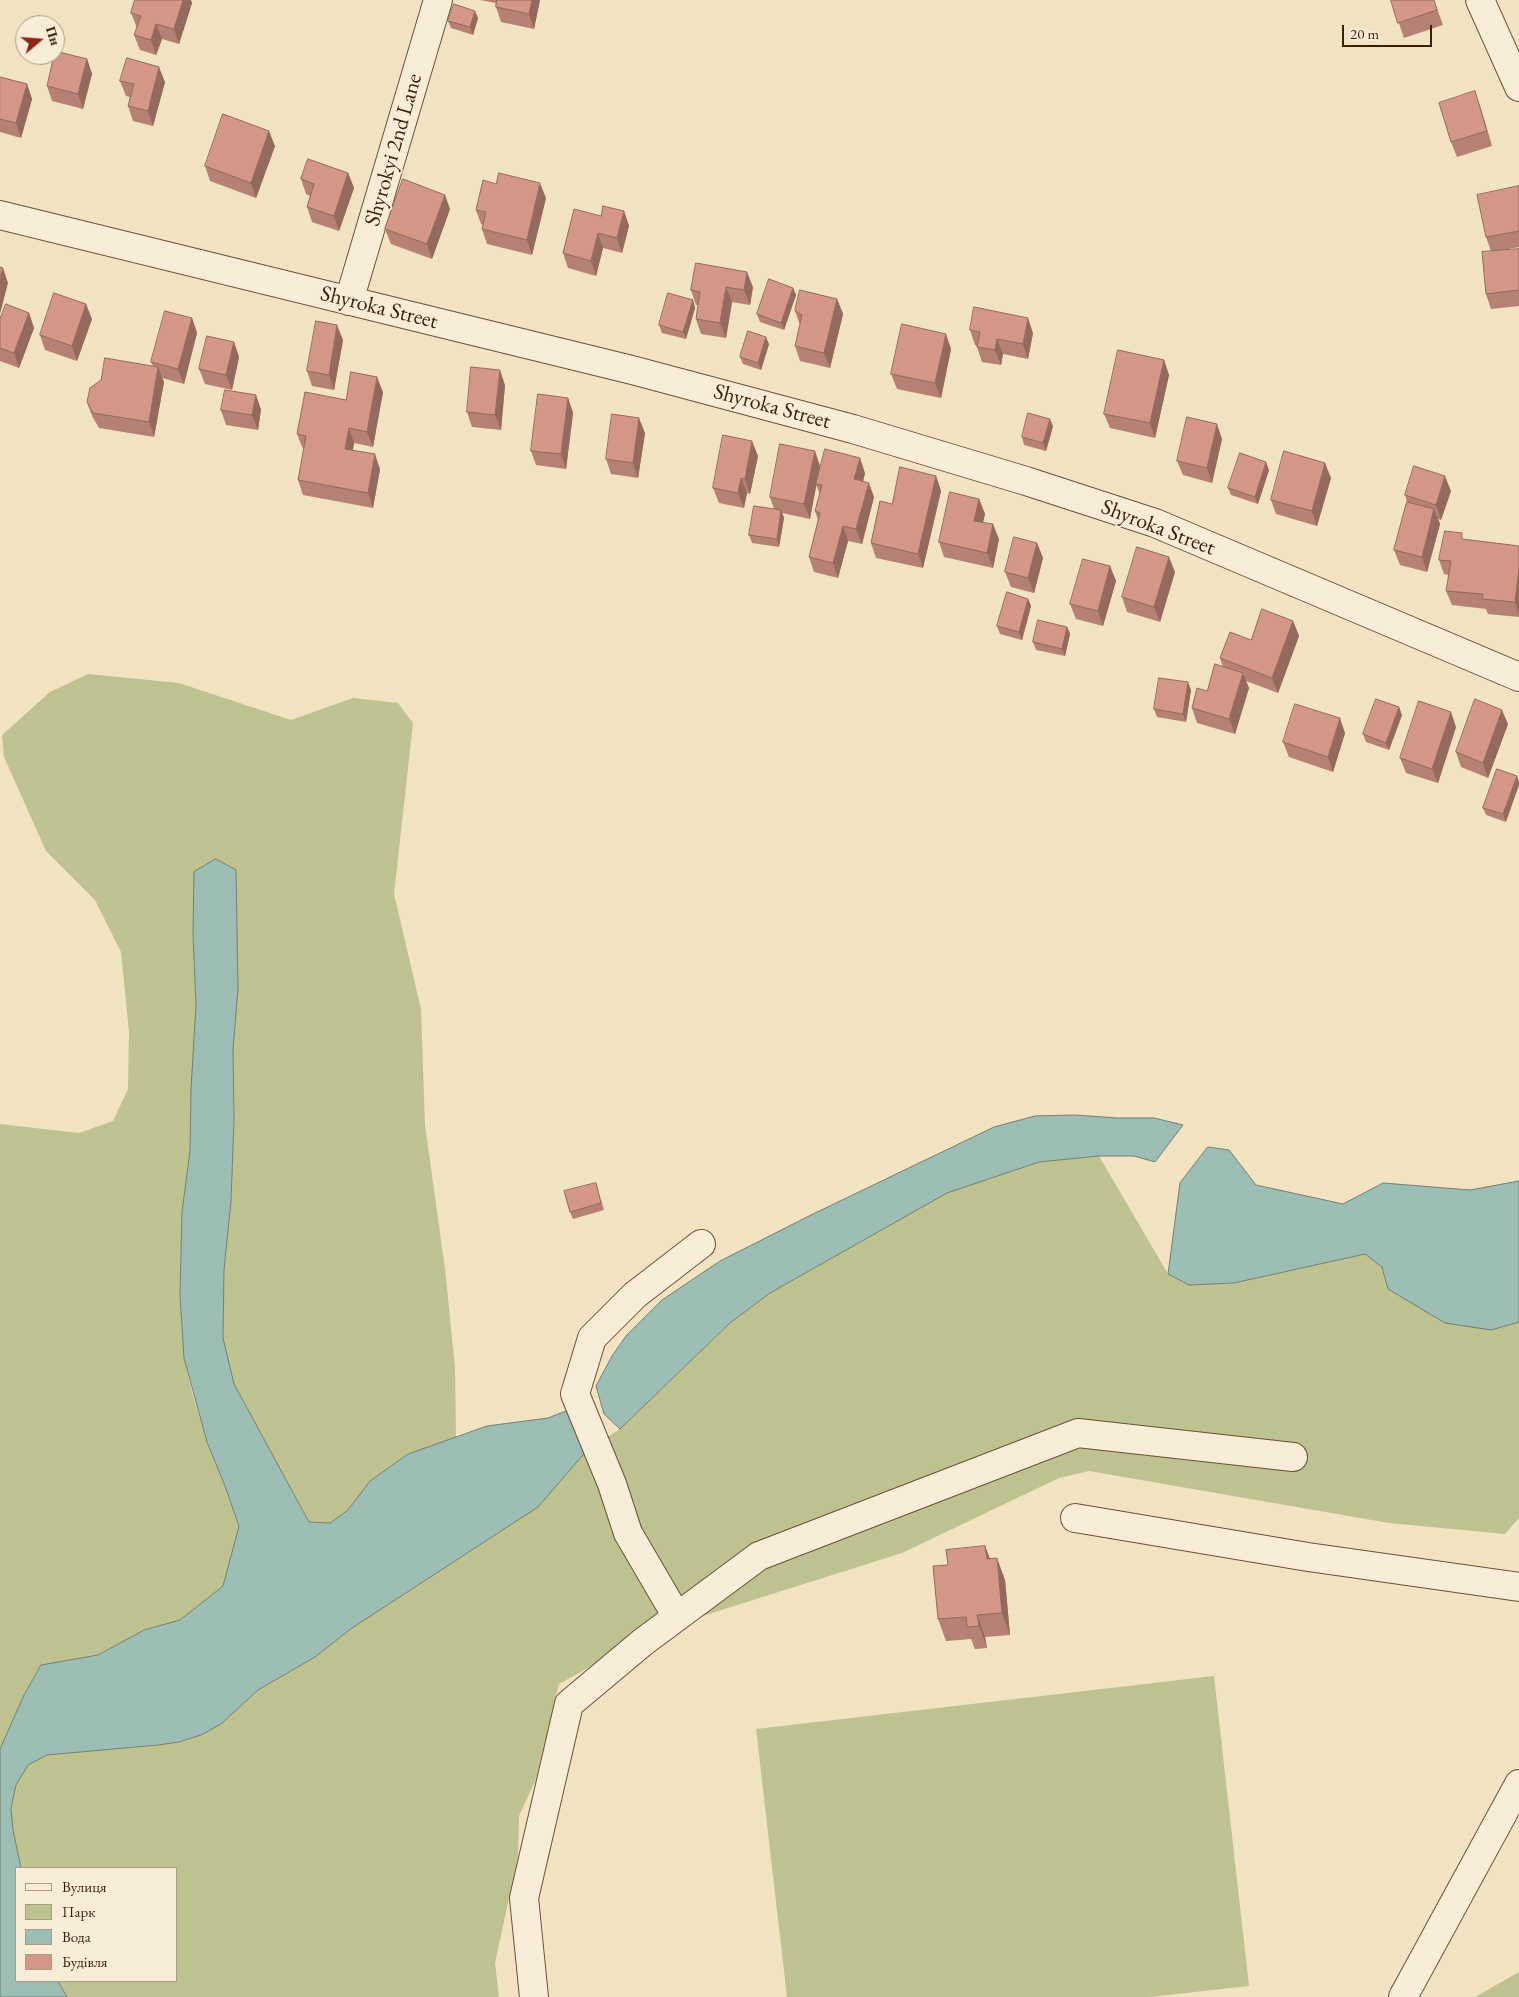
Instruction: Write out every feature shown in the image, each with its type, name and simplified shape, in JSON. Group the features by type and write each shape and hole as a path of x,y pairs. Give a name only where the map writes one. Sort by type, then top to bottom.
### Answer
{"street":[{"name":"Shyrokyi 2nd Lane","path":"349,301 438,0"},
{"path":"1480,0 1519,88"},
{"name":"Shyroka Street","path":"0,215 632,370 853,429 1155,523 1519,677"},
{"path":"677,1617 628,1533 612,1484 575,1394 592,1338 635,1295 701,1244"},
{"path":"534,1997 524,1898 569,1704 644,1642 759,1556 1078,1433 1293,1457"},
{"path":"1075,1518 1308,1557 1519,1587"},
{"path":"1402,1997 1519,1784"}],"green space":[{"path":"88,674 179,683 291,720 353,698 398,703 413,723 394,894 421,1009 425,1125 445,1269 455,1367 456,1438 408,1454 370,1481 348,1510 330,1523 309,1522 234,1384 223,1338 224,1270 231,1201 234,1120 233,1050 237,914 236,870 216,859 193,935 196,1005 190,1151 182,1212 180,1295 184,1358 192,1392 207,1442 239,1526 223,1586 180,1620 144,1630 98,1655 41,1665 24,1695 0,1749 0,1124 79,1133 113,1121 128,1089 129,1032 121,952 95,900 46,851 4,757 2,735 50,692"},
{"path":"1099,1156 1168,1274 1189,1285 1234,1283 1365,1254 1382,1267 1388,1289 1491,1330 1519,1322 1519,1518 1505,1534 1389,1523 1089,1471 1059,1478 902,1553 652,1632 559,1684 536,1779 519,1816 518,1856 495,1963 499,1997 67,1997 59,1982 178,1982 178,1867 21,1867 13,1830 11,1808 16,1785 28,1765 47,1755 179,1742 201,1735 221,1724 258,1690 315,1657 352,1628 538,1507 588,1449 620,1429 730,1323 770,1293 947,1193 1039,1162"},
{"path":"1214,1676 1249,1986 1150,1997 787,1997 756,1729"},
{"path":"1519,1972 1519,1997 1475,1997"}],"water":[{"path":"216,859 236,870 238,988 233,1050 234,1120 231,1201 224,1270 223,1338 234,1384 309,1522 330,1523 348,1510 370,1481 408,1454 487,1426 548,1418 571,1409 588,1449 538,1507 352,1628 315,1657 258,1690 221,1724 201,1735 179,1742 47,1755 28,1765 16,1785 11,1808 13,1830 21,1867 15,1867 15,1982 59,1982 67,1997 0,1997 0,1749 24,1695 41,1665 98,1655 144,1630 180,1620 223,1586 239,1526 207,1442 184,1358 180,1295 182,1212 190,1151 191,1089 196,1005 193,935 194,872"},
{"path":"1076,1115 1154,1118 1183,1125 1155,1162 1134,1156 1099,1156 1039,1162 947,1193 770,1293 730,1323 620,1429 604,1414 596,1386 612,1356 626,1336 662,1300 720,1261 994,1127 1035,1116"},
{"path":"1208,1147 1229,1150 1256,1185 1343,1204 1383,1183 1470,1190 1519,1181 1519,1322 1491,1330 1445,1323 1388,1289 1382,1267 1365,1254 1234,1283 1189,1285 1168,1274 1180,1183"}],"building":[{"path":"135,0 183,0 174,29 156,24 151,40 134,35 141,16 131,13"},
{"path":"497,0 532,0 529,14 496,7"},
{"path":"1391,0 1434,0 1437,10 1398,23"},
{"path":"454,4 475,11 470,27 448,21"},
{"path":"65,54 87,59 78,94 47,86 52,65 65,65"},
{"path":"127,58 159,67 148,111 128,106 134,84 120,81"},
{"path":"0,77 27,84 16,123 0,119"},
{"path":"1475,91 1487,131 1451,142 1439,103"},
{"path":"223,114 269,131 251,183 205,166"},
{"path":"308,159 348,173 334,216 307,207 314,184 301,179"},
{"path":"499,173 540,183 527,240 482,229 486,212 476,210 483,180 496,184"},
{"path":"403,179 445,195 427,244 385,229"},
{"path":"1519,186 1519,231 1486,237 1477,195"},
{"path":"603,206 624,211 617,238 598,233 591,261 563,253 574,209 601,216"},
{"path":"1519,249 1519,290 1486,294 1482,252"},
{"path":"696,263 747,272 744,290 726,287 720,323 696,319 700,292 691,290"},
{"path":"0,267 3,268 0,279"},
{"path":"769,279 793,288 781,323 757,314"},
{"path":"800,290 837,299 824,353 795,346 802,315 795,311"},
{"path":"54,293 86,304 72,346 40,335"},
{"path":"668,293 693,300 683,332 659,325"},
{"path":"6,304 29,313 14,353 0,348 0,319"},
{"path":"974,307 1028,318 1023,344 997,339 995,350 977,347 980,332 970,330"},
{"path":"165,311 192,318 178,369 151,362"},
{"path":"316,321 337,325 329,375 307,371"},
{"path":"902,324 946,334 935,383 891,374"},
{"path":"748,331 766,337 758,363 740,357"},
{"path":"207,336 234,342 226,375 199,369"},
{"path":"1118,350 1164,360 1150,423 1104,414"},
{"path":"105,358 158,367 149,422 93,413 87,402 90,388 101,380"},
{"path":"471,367 500,370 495,415 467,412"},
{"path":"351,372 377,377 367,432 349,428 345,449 375,454 368,493 298,480 306,436 297,434 305,392 346,400"},
{"path":"225,390 256,395 252,415 221,410"},
{"path":"538,394 568,398 561,454 531,451"},
{"path":"1028,413 1050,419 1043,443 1022,437"},
{"path":"612,414 639,418 633,463 606,459"},
{"path":"1187,417 1217,424 1207,468 1177,461"},
{"path":"723,435 752,441 745,479 741,478 738,493 713,488"},
{"path":"780,444 815,451 804,504 770,497"},
{"path":"825,449 860,458 854,479 869,483 856,529 843,526 833,563 809,557 820,513 815,511 822,485 816,484"},
{"path":"1284,451 1325,463 1312,511 1271,500"},
{"path":"1240,453 1266,462 1255,497 1228,488"},
{"path":"1414,466 1445,476 1436,505 1405,495"},
{"path":"900,467 936,476 918,554 871,543 880,501 892,504"},
{"path":"950,492 979,499 974,521 993,524 987,553 939,542"},
{"path":"1407,502 1434,509 1422,557 1394,550"},
{"path":"754,506 781,510 777,539 749,535"},
{"path":"1445,531 1462,533 1462,539 1519,546 1519,568 1515,602 1482,599 1483,594 1446,591 1451,561 1439,560"},
{"path":"1014,537 1037,543 1028,578 1005,572"},
{"path":"1137,547 1169,557 1154,607 1122,597"},
{"path":"1083,559 1110,566 1098,611 1070,604"},
{"path":"1007,592 1028,599 1019,632 997,626"},
{"path":"1262,609 1293,621 1272,678 1220,658 1230,632 1251,640"},
{"path":"1038,620 1067,627 1062,649 1033,642"},
{"path":"1215,664 1243,673 1229,719 1192,708 1197,688 1207,691"},
{"path":"1159,678 1188,682 1183,714 1154,709"},
{"path":"1376,699 1399,707 1386,743 1363,734"},
{"path":"1475,699 1502,710 1483,763 1456,752"},
{"path":"1419,701 1451,712 1432,769 1400,758"},
{"path":"1295,704 1340,718 1328,757 1283,742"},
{"path":"1497,769 1517,776 1503,814 1483,808"},
{"path":"596,1183 601,1203 570,1212 564,1191"},
{"path":"985,1546 987,1559 997,1558 1002,1613 977,1615 979,1626 967,1627 966,1617 938,1619 933,1566 948,1565 946,1550"}]}
